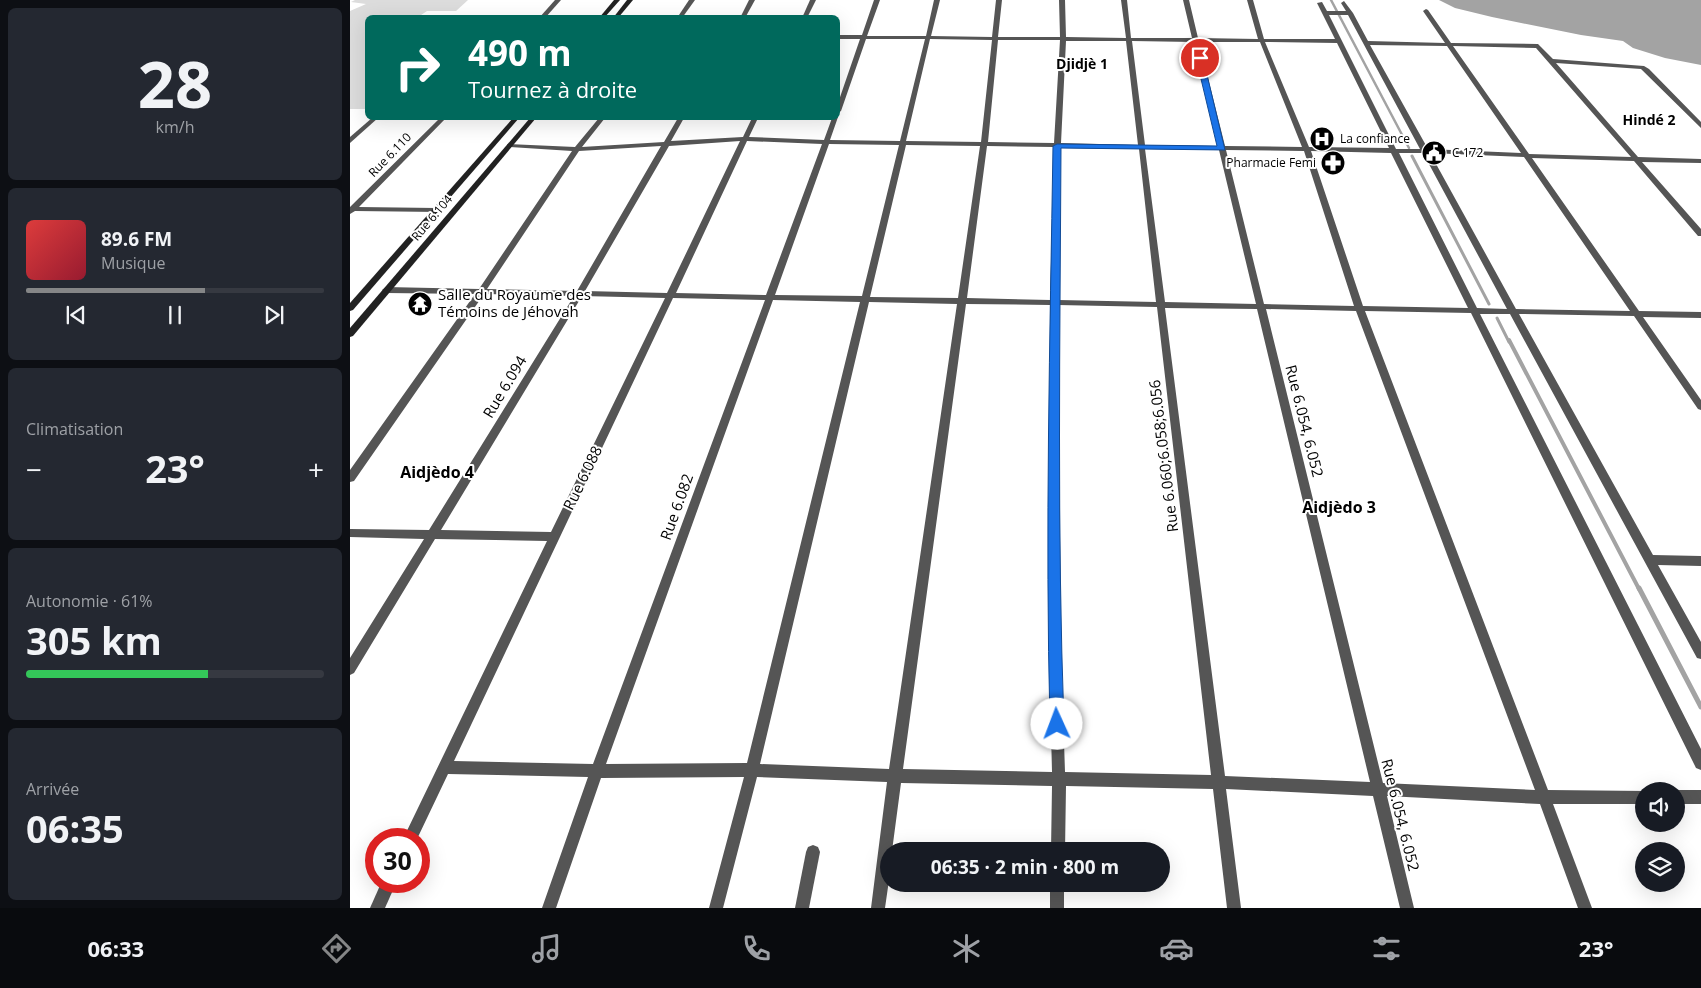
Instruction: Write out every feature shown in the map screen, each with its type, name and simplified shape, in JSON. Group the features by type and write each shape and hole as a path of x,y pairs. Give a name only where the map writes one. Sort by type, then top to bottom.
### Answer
{"street":[{"path":"544,15 558,0"},
{"path":"604,15 617,0"},
{"path":"618,15 630,0"},
{"path":"681,15 692,0"},
{"path":"744,15 752,0"},
{"path":"806,15 813,0"},
{"path":"840,105 877,0"},
{"path":"716,908 752,770 927,38 938,0"},
{"path":"878,908 984,145 999,0"},
{"path":"1058,842 1055,651 1054,302 1057,146 1063,39 1062,0"},
{"name":"Rue 6.060;6.058;6.056","path":"1124,0 1234,908"},
{"name":"Rue 6.054, 6.052","path":"1186,0 1407,908"},
{"path":"1250,0 1262,41 1307,150 1359,308 1585,908"},
{"path":"1320,3 1328,13 1338,41 1478,310 1701,763"},
{"path":"1344,3 1347,13 1425,152 1508,311 1701,654"},
{"path":"1426,11 1701,408"},
{"path":"1328,13 1347,13"},
{"path":"840,37 1338,41"},
{"path":"1366,44 1538,46 1638,159 1701,234"},
{"path":"1551,61 1642,67 1701,126"},
{"path":"350,141 373,120"},
{"name":"Rue 6.110","path":"351,210 441,120"},
{"name":"Rue 6.104","path":"350,308 514,120"},
{"name":"Rue 6.104","path":"350,334 531,120"},
{"path":"350,478 482,291 577,150 600,120"},
{"name":"Rue 6.094","path":"350,669 580,293 680,120"},
{"name":"Rue 6.088","path":"415,828 754,120"},
{"name":"Rue 6.082","path":"549,908 597,771 834,120"},
{"path":"510,145 577,150 744,139 903,144 1525,154 1701,161"},
{"path":"351,210 436,210"},
{"path":"386,290 1701,315"},
{"path":"350,533 555,537"},
{"path":"1649,560 1701,561"},
{"path":"445,767 597,771 752,770 895,776 1218,782 1544,797 1635,796"},
{"path":"1685,796 1701,796"},
{"path":"802,908 813,852"},
{"path":"1057,892 1057,908"},
{"path":"377,908 384,893"}],"shaded area":[{"path":"355,0 468,0 456,11 427,11 421,15 365,15 365,109 350,109 350,11 366,4 351,2"},
{"path":"1439,0 1701,0 1701,65 1665,58 1633,48 1623,41 1581,35 1492,17 1455,8"}],"waterway":[{"path":"1331,0 1409,148"},
{"path":"1412,156 1489,304"},
{"path":"1497,318 1509,342"},
{"path":"1509,340 1639,589"},
{"path":"1639,588 1701,707"}],"place":[{"name":"La confiance","path":"1322,139"},
{"name":"C 172","path":"1434,153"},
{"name":"Pharmacie Femi","path":"1333,163"},
{"name":"Salle du Royaume des Témoins de Jéhovah","path":"420,304"}],"district":[{"name":"Djidjè 1","path":"1082,64"},
{"name":"Hindé 2","path":"1649,120"},
{"name":"Aidjèdo 4","path":"437,472"},
{"name":"Aidjèdo 3","path":"1339,507"}],"route":[{"path":"1057,724 1054,380 1057,146 1222,148 1200,58"}]}
